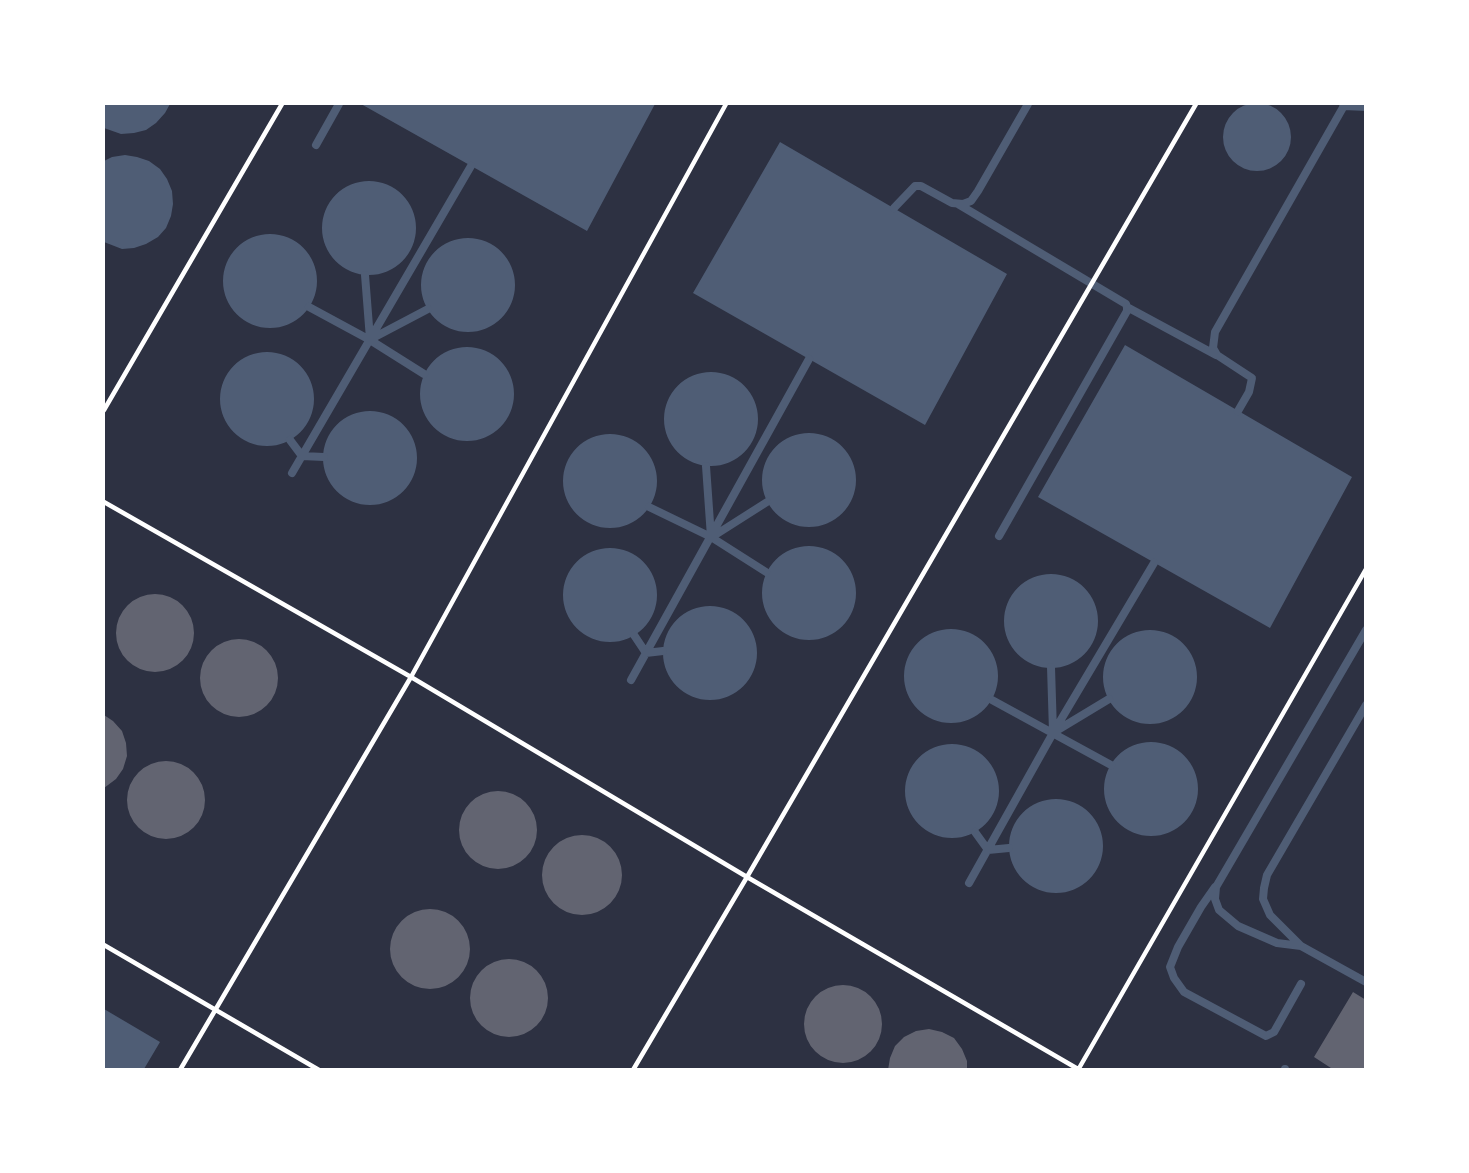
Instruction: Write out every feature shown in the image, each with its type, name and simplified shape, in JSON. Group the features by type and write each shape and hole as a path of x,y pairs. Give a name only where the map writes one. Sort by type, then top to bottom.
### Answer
{"lane":[{"path":"104,410 282,104"},
{"path":"180,1070 411,677 726,104"},
{"path":"633,1070 1196,104"},
{"path":"104,502 411,677 747,877 1078,1069 1365,569"},
{"path":"104,945 319,1070"}],"water":[{"path":"1250,103 1264,103 1276,108 1286,118 1291,137 1286,156 1276,166 1264,171 1250,171 1238,166 1228,156 1223,144 1223,130 1228,118 1238,108"},
{"path":"104,104 170,104 156,123 146,130 121,134 104,128"},
{"path":"361,104 655,104 587,231"},
{"path":"780,142 1007,274 925,425 693,293"},
{"path":"125,155 149,161 160,169 172,191 173,204 166,228 158,237 134,248 122,249 104,242 104,161"},
{"path":"369,181 387,185 402,195 412,210 416,228 412,246 402,261 387,271 369,275 351,271 336,261 326,246 322,228 326,210 336,195 351,185"},
{"path":"270,234 288,238 303,248 313,263 317,281 313,299 303,314 288,324 270,328 252,324 237,314 227,299 223,281 227,263 237,248 252,238"},
{"path":"468,238 486,242 501,252 511,267 515,285 511,303 501,318 486,328 468,332 450,328 435,318 425,303 421,285 425,267 435,252 450,242"},
{"path":"1125,345 1352,477 1270,628 1038,497"},
{"path":"467,347 485,351 500,361 510,376 514,394 510,412 500,427 485,437 467,441 449,437 434,427 424,412 420,394 424,376 434,361 449,351"},
{"path":"267,352 285,356 300,366 310,381 314,399 310,417 300,432 285,442 267,446 249,442 234,432 224,417 220,399 224,381 234,366 249,356"},
{"path":"711,372 729,376 744,386 754,401 758,419 754,437 744,452 729,462 711,466 693,462 678,452 668,437 664,419 668,401 678,386 693,376"},
{"path":"370,411 388,415 403,425 413,440 417,458 413,476 403,491 388,501 370,505 352,501 337,491 327,476 323,458 327,440 337,425 352,415"},
{"path":"809,433 827,437 842,447 852,462 856,480 852,498 842,513 827,523 809,527 791,523 776,513 766,498 762,480 766,462 776,447 791,437"},
{"path":"610,434 628,438 643,448 653,463 657,481 653,499 643,514 628,524 610,528 592,524 577,514 567,499 563,481 567,463 577,448 592,438"},
{"path":"809,546 827,550 842,560 852,575 856,593 852,611 842,626 827,636 809,640 791,636 776,626 766,611 762,593 766,575 776,560 791,550"},
{"path":"610,548 628,552 643,562 653,577 657,595 653,613 643,628 628,638 610,642 592,638 577,628 567,613 563,595 567,577 577,562 592,552"},
{"path":"1051,574 1069,578 1084,588 1094,603 1098,621 1094,639 1084,654 1069,664 1051,668 1033,664 1018,654 1008,639 1004,621 1008,603 1018,588 1033,578"},
{"path":"710,606 728,610 743,620 753,635 757,653 753,671 743,686 728,696 710,700 692,696 677,686 667,671 663,653 667,635 677,620 692,610"},
{"path":"951,629 969,633 984,643 994,658 998,676 994,694 984,709 969,719 951,723 933,719 918,709 908,694 904,676 908,658 918,643 933,633"},
{"path":"1150,630 1168,634 1183,644 1193,659 1197,677 1193,695 1183,710 1168,720 1150,724 1132,720 1117,710 1107,695 1103,677 1107,659 1117,644 1132,634"},
{"path":"1151,742 1169,746 1184,756 1194,771 1198,789 1194,807 1184,822 1169,832 1151,836 1133,832 1118,822 1108,807 1104,789 1108,771 1118,756 1133,746"},
{"path":"952,744 970,748 985,758 995,773 999,791 995,809 985,824 970,834 952,838 934,834 919,824 909,809 905,791 909,773 919,758 934,748"},
{"path":"1056,799 1074,803 1089,813 1099,828 1103,846 1099,864 1089,879 1074,889 1056,893 1038,889 1023,879 1013,864 1009,846 1013,828 1023,813 1038,803"},
{"path":"104,1009 160,1042 144,1069 104,1069"}],"building":[{"path":"147,594 163,594 177,600 188,611 194,625 194,641 188,655 177,666 163,672 147,672 133,666 122,655 116,641 116,625 122,611 133,600"},
{"path":"231,639 247,639 261,645 272,656 278,670 278,686 272,700 261,711 247,717 231,717 217,711 206,700 200,686 200,670 206,656 217,645"},
{"path":"104,715 122,731 127,756 123,769 116,779 104,788"},
{"path":"158,761 174,761 188,767 199,778 205,792 205,808 199,822 188,833 174,839 158,839 144,833 133,822 127,808 127,792 133,778 144,767"},
{"path":"490,791 506,791 520,797 531,808 537,822 537,838 531,852 520,863 506,869 490,869 476,863 465,852 459,838 459,822 465,808 476,797"},
{"path":"582,835 597,838 610,847 619,860 622,875 619,890 610,903 597,912 582,915 567,912 554,903 545,890 542,875 545,860 554,847 567,838"},
{"path":"430,909 445,912 458,921 467,934 470,949 467,964 458,977 445,986 430,989 415,986 402,977 393,964 390,949 393,934 402,921 415,912"},
{"path":"501,959 517,959 531,965 542,976 548,990 548,1006 542,1020 531,1031 517,1037 501,1037 487,1031 476,1020 470,1006 470,990 476,976 487,965"},
{"path":"835,985 851,985 865,991 876,1002 882,1016 882,1032 876,1046 865,1057 851,1063 835,1063 821,1057 810,1046 804,1032 804,1016 810,1002 821,991"},
{"path":"1353,992 1366,1000 1366,1070 1334,1070 1314,1057"},
{"path":"929,1029 954,1038 967,1061 967,1070 888,1070 895,1046 904,1037 916,1031"}],"waterway":[{"path":"316,145 339,104"},
{"path":"894,208 915,186 921,186 952,203 963,204 971,201 1028,104"},
{"path":"1343,104 1344,106 1366,107"},
{"path":"1238,411 1249,392 1252,378 1217,355 1213,348 1215,332 1345,104"},
{"path":"292,473 471,166"},
{"path":"958,204 1126,304 1127,307 1127,311 999,536"},
{"path":"365,275 370,339"},
{"path":"309,307 370,340 424,374"},
{"path":"1127,307 1216,355"},
{"path":"371,339 428,309"},
{"path":"631,680 809,359"},
{"path":"290,440 302,456 324,457"},
{"path":"706,466 711,537"},
{"path":"712,537 767,502"},
{"path":"649,507 711,537 766,572"},
{"path":"969,883 1053,733 1154,563"},
{"path":"1366,630 1216,887 1215,899 1219,910 1238,926 1277,943 1301,946 1366,982"},
{"path":"634,635 646,653 663,651"},
{"path":"1051,667 1053,732"},
{"path":"1056,731 1109,699"},
{"path":"992,700 1111,765"},
{"path":"1301,946 1270,915 1263,899 1267,875 1366,705"},
{"path":"975,832 988,850 1009,848"},
{"path":"1215,887 1178,947 1170,967 1174,978 1184,992 1266,1036 1274,1032 1301,984"}]}
